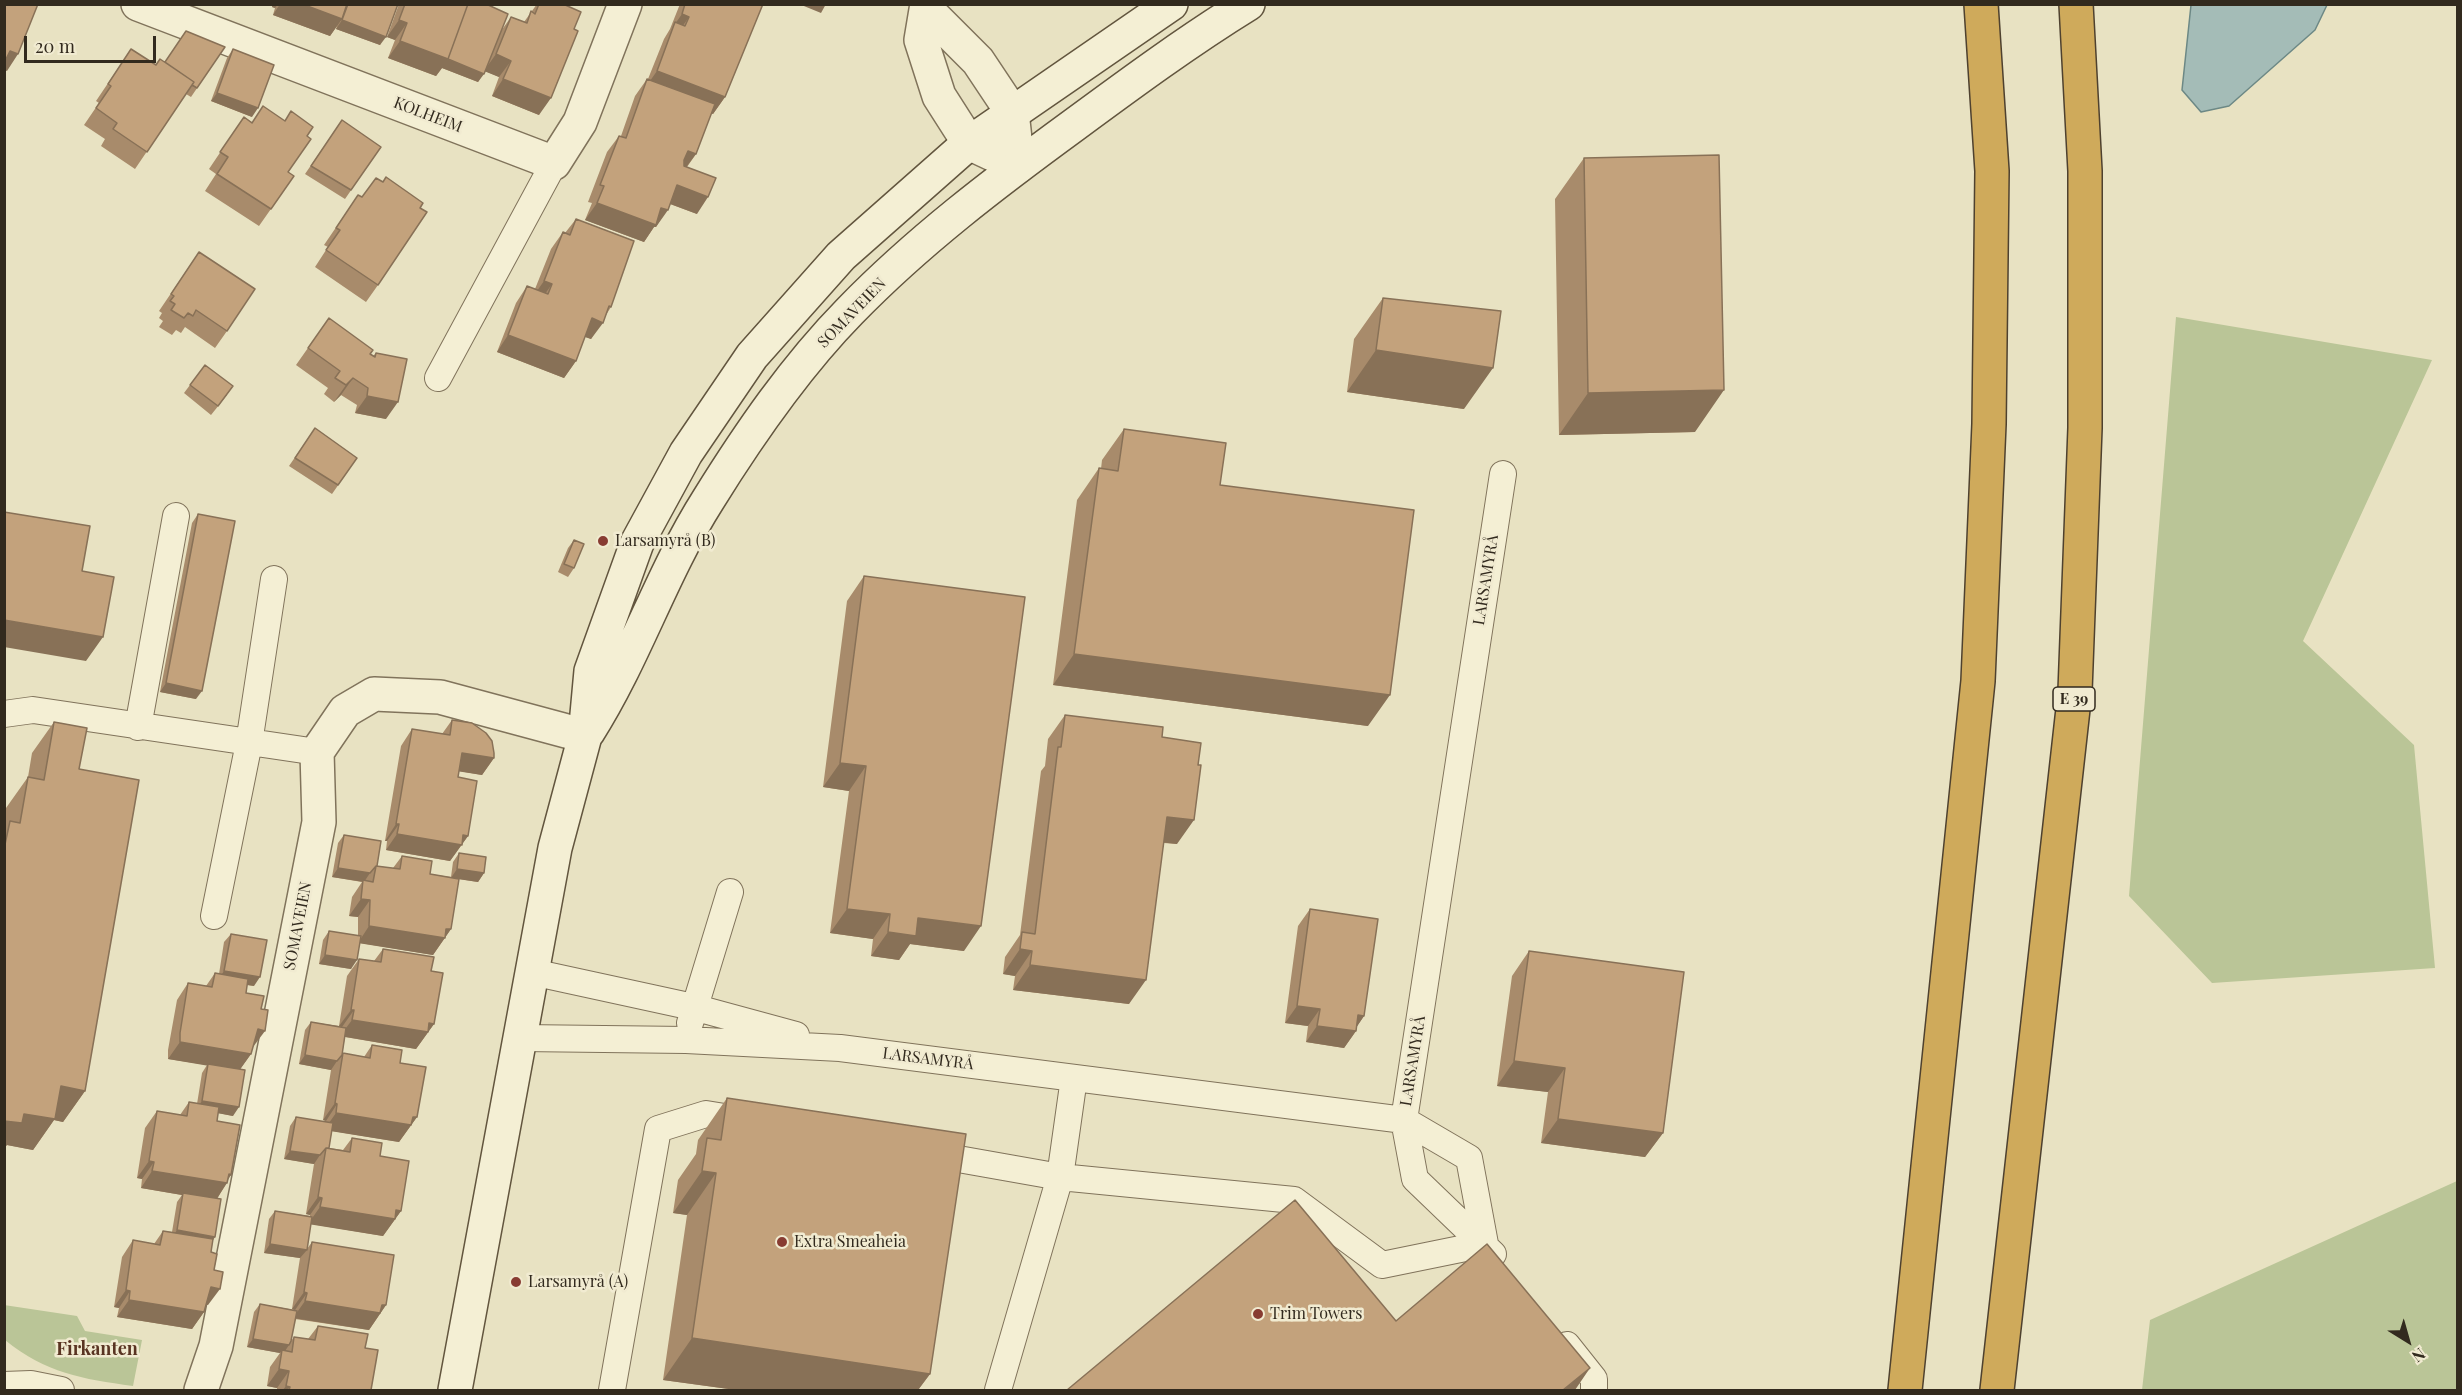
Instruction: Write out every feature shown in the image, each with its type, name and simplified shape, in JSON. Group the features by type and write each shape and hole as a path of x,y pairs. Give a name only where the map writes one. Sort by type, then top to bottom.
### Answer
{"highway":[{"path":"1905,1390 1978,681 1989,424 1992,182 1981,4"},
{"name":"E 39","path":"1997,1390 2075,691 2085,428 2085,171 2076,4"}],"main road":[{"name":"KOLHEIM","path":"138,4 554,163"},
{"path":"554,163 580,122 625,4"},
{"name":"SOMAVEIEN","path":"455,1390 555,848 585,736 591,671 637,543 686,453 752,356 841,256 969,143 1171,4"},
{"name":"SOMAVEIEN","path":"585,736 614,690 669,569 707,501 774,400 849,312 943,225 1018,166 1112,97 1248,4"},
{"path":"927,8 978,61 1012,112 1018,166"},
{"path":"927,8 921,40 939,96 969,143 1018,166"},
{"path":"317,752 345,711 374,694 440,697 585,736"},
{"name":"SOMAVEIEN","path":"201,1390 216,1346 319,822 317,752"}],"lane":[{"path":"438,378 554,163"},
{"name":"LARSAMYRÅ","path":"521,1038 686,1040 840,1048 1404,1120 1503,474"},
{"path":"138,726 176,516"},
{"path":"214,916 249,743 274,579"},
{"path":"4,714 33,710 317,752"},
{"path":"686,1040 693,1007 730,891"},
{"name":"LARSAMYRÅ","path":"532,972 693,1007 840,1048"},
{"path":"998,1390 1060,1177 1074,1078"},
{"path":"612,1390 658,1129 706,1114 777,1126"},
{"path":"1404,1120 1415,1179 1485,1244 1507,1271"},
{"path":"1404,1120 1469,1158 1485,1244"},
{"path":"906,1149 1060,1177 1294,1200 1382,1265 1485,1244"},
{"path":"1551,1325 1594,1379 1594,1390"},
{"path":"4,1385 31,1384 61,1390"}],"green space":[{"path":"2176,317 2432,360 2303,641 2414,745 2435,968 2212,983 2129,896"},
{"path":"2457,1181 2457,1390 2142,1390 2150,1320"},
{"path":"4,1305 77,1316 85,1331 142,1340 133,1386 65,1373 20,1351 5,1340"}],"water":[{"path":"2191,4 2327,5 2315,30 2229,106 2201,112 2182,90"}],"building":[{"path":"4,4 38,4 18,54 10,51 4,63"},
{"path":"302,4 347,4 342,19"},
{"path":"348,4 398,4 386,37 342,20"},
{"path":"405,4 468,4 448,59 400,41 407,23 399,20"},
{"path":"468,4 486,4 508,14 484,74 448,59"},
{"path":"539,4 563,4 581,12 574,29 578,31 551,98 503,79 511,61 496,54 511,17 527,23 531,11 535,14"},
{"path":"685,4 763,4 725,97 657,71 675,22 685,26 689,17 682,14"},
{"path":"186,31 225,47 197,88 192,85 194,82 165,62"},
{"path":"131,49 156,65 160,59 194,82 147,152 113,129 117,123 96,108 111,86 108,84"},
{"path":"233,49 274,65 258,108 217,93"},
{"path":"647,79 715,104 696,154 688,151 684,160 684,166 716,178 708,197 677,185 668,210 661,208 656,225 597,203 604,186 600,185 619,136 626,138"},
{"path":"263,106 285,121 291,111 313,127 307,136 311,139 288,172 294,176 271,209 217,174 228,157 220,152 244,117 252,123"},
{"path":"342,120 381,147 351,190 311,166"},
{"path":"1719,155 1724,390 1588,393 1584,158"},
{"path":"386,177 423,203 420,208 427,212 378,285 326,250 340,230 336,228 358,195 362,197 376,178 383,182"},
{"path":"576,219 634,241 611,307 609,306 603,323 592,318 576,361 508,335 527,286 548,294 552,284 544,281 563,232 570,235"},
{"path":"199,252 255,289 227,331 196,310 193,316 188,313 184,318 171,310 175,304 170,301 174,296 171,294"},
{"path":"1383,298 1501,311 1493,368 1376,350"},
{"path":"329,318 373,350 370,354 375,357 376,353 407,359 398,402 367,396 368,388 353,378 346,385 335,378 340,371 308,348"},
{"path":"205,365 233,386 218,406 190,385"},
{"path":"315,428 357,458 338,485 295,458"},
{"path":"1124,429 1226,443 1220,485 1414,510 1390,695 1074,654 1099,468 1118,471"},
{"path":"4,512 90,526 82,571 114,577 103,637 4,620"},
{"path":"198,514 235,521 202,691 166,683"},
{"path":"574,540 584,544 574,568 564,564"},
{"path":"864,576 1025,597 981,926 918,918 916,936 888,932 890,914 847,909 866,766 840,763"},
{"path":"1065,715 1163,727 1162,737 1201,743 1198,765 1201,765 1194,820 1167,817 1146,980 1030,965 1032,951 1020,949 1022,932 1035,934 1058,747 1061,747"},
{"path":"452,720 472,723 486,733 492,741 494,753 494,758 462,753 458,777 477,781 468,836 463,835 462,845 397,834 399,824 396,824 412,729 450,735"},
{"path":"54,722 87,728 79,769 139,780 85,1091 61,1086 55,1119 24,1114 22,1123 4,1121 4,849 10,821 20,823 28,777 44,780"},
{"path":"344,835 381,841 377,866 370,873 338,868"},
{"path":"459,853 486,857 484,873 457,869"},
{"path":"402,856 432,861 430,874 459,879 451,929 446,929 445,938 369,926 370,900 361,899 363,880 373,882 376,866 400,869"},
{"path":"1310,909 1378,919 1364,1016 1358,1015 1356,1031 1317,1026 1320,1009 1297,1006"},
{"path":"329,931 361,936 357,960 325,955"},
{"path":"231,934 267,940 260,977 224,971"},
{"path":"383,949 434,957 431,971 443,973 434,1024 429,1023 428,1032 352,1020 354,1010 351,1010 359,959 381,962"},
{"path":"1529,951 1684,972 1663,1133 1558,1119 1565,1068 1514,1061"},
{"path":"215,973 248,979 246,993 264,996 261,1009 268,1010 265,1031 258,1029 251,1054 180,1042 188,983 212,987"},
{"path":"311,1022 346,1028 342,1055 337,1061 305,1055"},
{"path":"372,1045 402,1050 400,1063 426,1067 417,1117 413,1117 411,1125 336,1113 337,1104 335,1103 343,1053 370,1058"},
{"path":"208,1064 245,1070 239,1107 202,1101"},
{"path":"727,1098 966,1134 930,1374 692,1338 716,1173 702,1171 707,1138 721,1140"},
{"path":"189,1102 219,1107 217,1121 240,1125 231,1175 229,1174 227,1183 152,1171 154,1162 149,1161 157,1111 187,1116"},
{"path":"296,1117 333,1123 329,1148 326,1148 320,1155 290,1151"},
{"path":"352,1138 382,1143 380,1156 409,1161 401,1211 396,1210 395,1219 320,1207 322,1198 318,1197 326,1148 350,1152"},
{"path":"183,1193 221,1199 215,1237 177,1230"},
{"name":"Trim Towers","path":"1295,1200 1396,1321 1487,1244 1590,1368 1563,1390 1067,1390"},
{"path":"275,1211 312,1217 307,1250 270,1244"},
{"path":"163,1231 213,1239 211,1252 217,1254 214,1270 223,1272 220,1289 211,1287 204,1312 129,1300 130,1291 126,1290 133,1240 160,1245"},
{"path":"312,1242 394,1255 386,1305 382,1305 380,1313 305,1301 307,1293 304,1292"},
{"path":"260,1304 297,1311 289,1345 253,1339"},
{"path":"318,1326 368,1334 365,1348 378,1350 371,1390 289,1390 290,1387 286,1386 289,1371 279,1369 282,1350 292,1352 294,1337 315,1340"}],"place":[{"name":"Larsamyrå (B)","path":"603,541"},
{"name":"Extra Smeaheia","path":"782,1242"},
{"name":"Larsamyrå (A)","path":"516,1282"},
{"name":"Trim Towers","path":"1258,1314"}],"district":[{"name":"Firkanten","path":"97,1349"}]}
